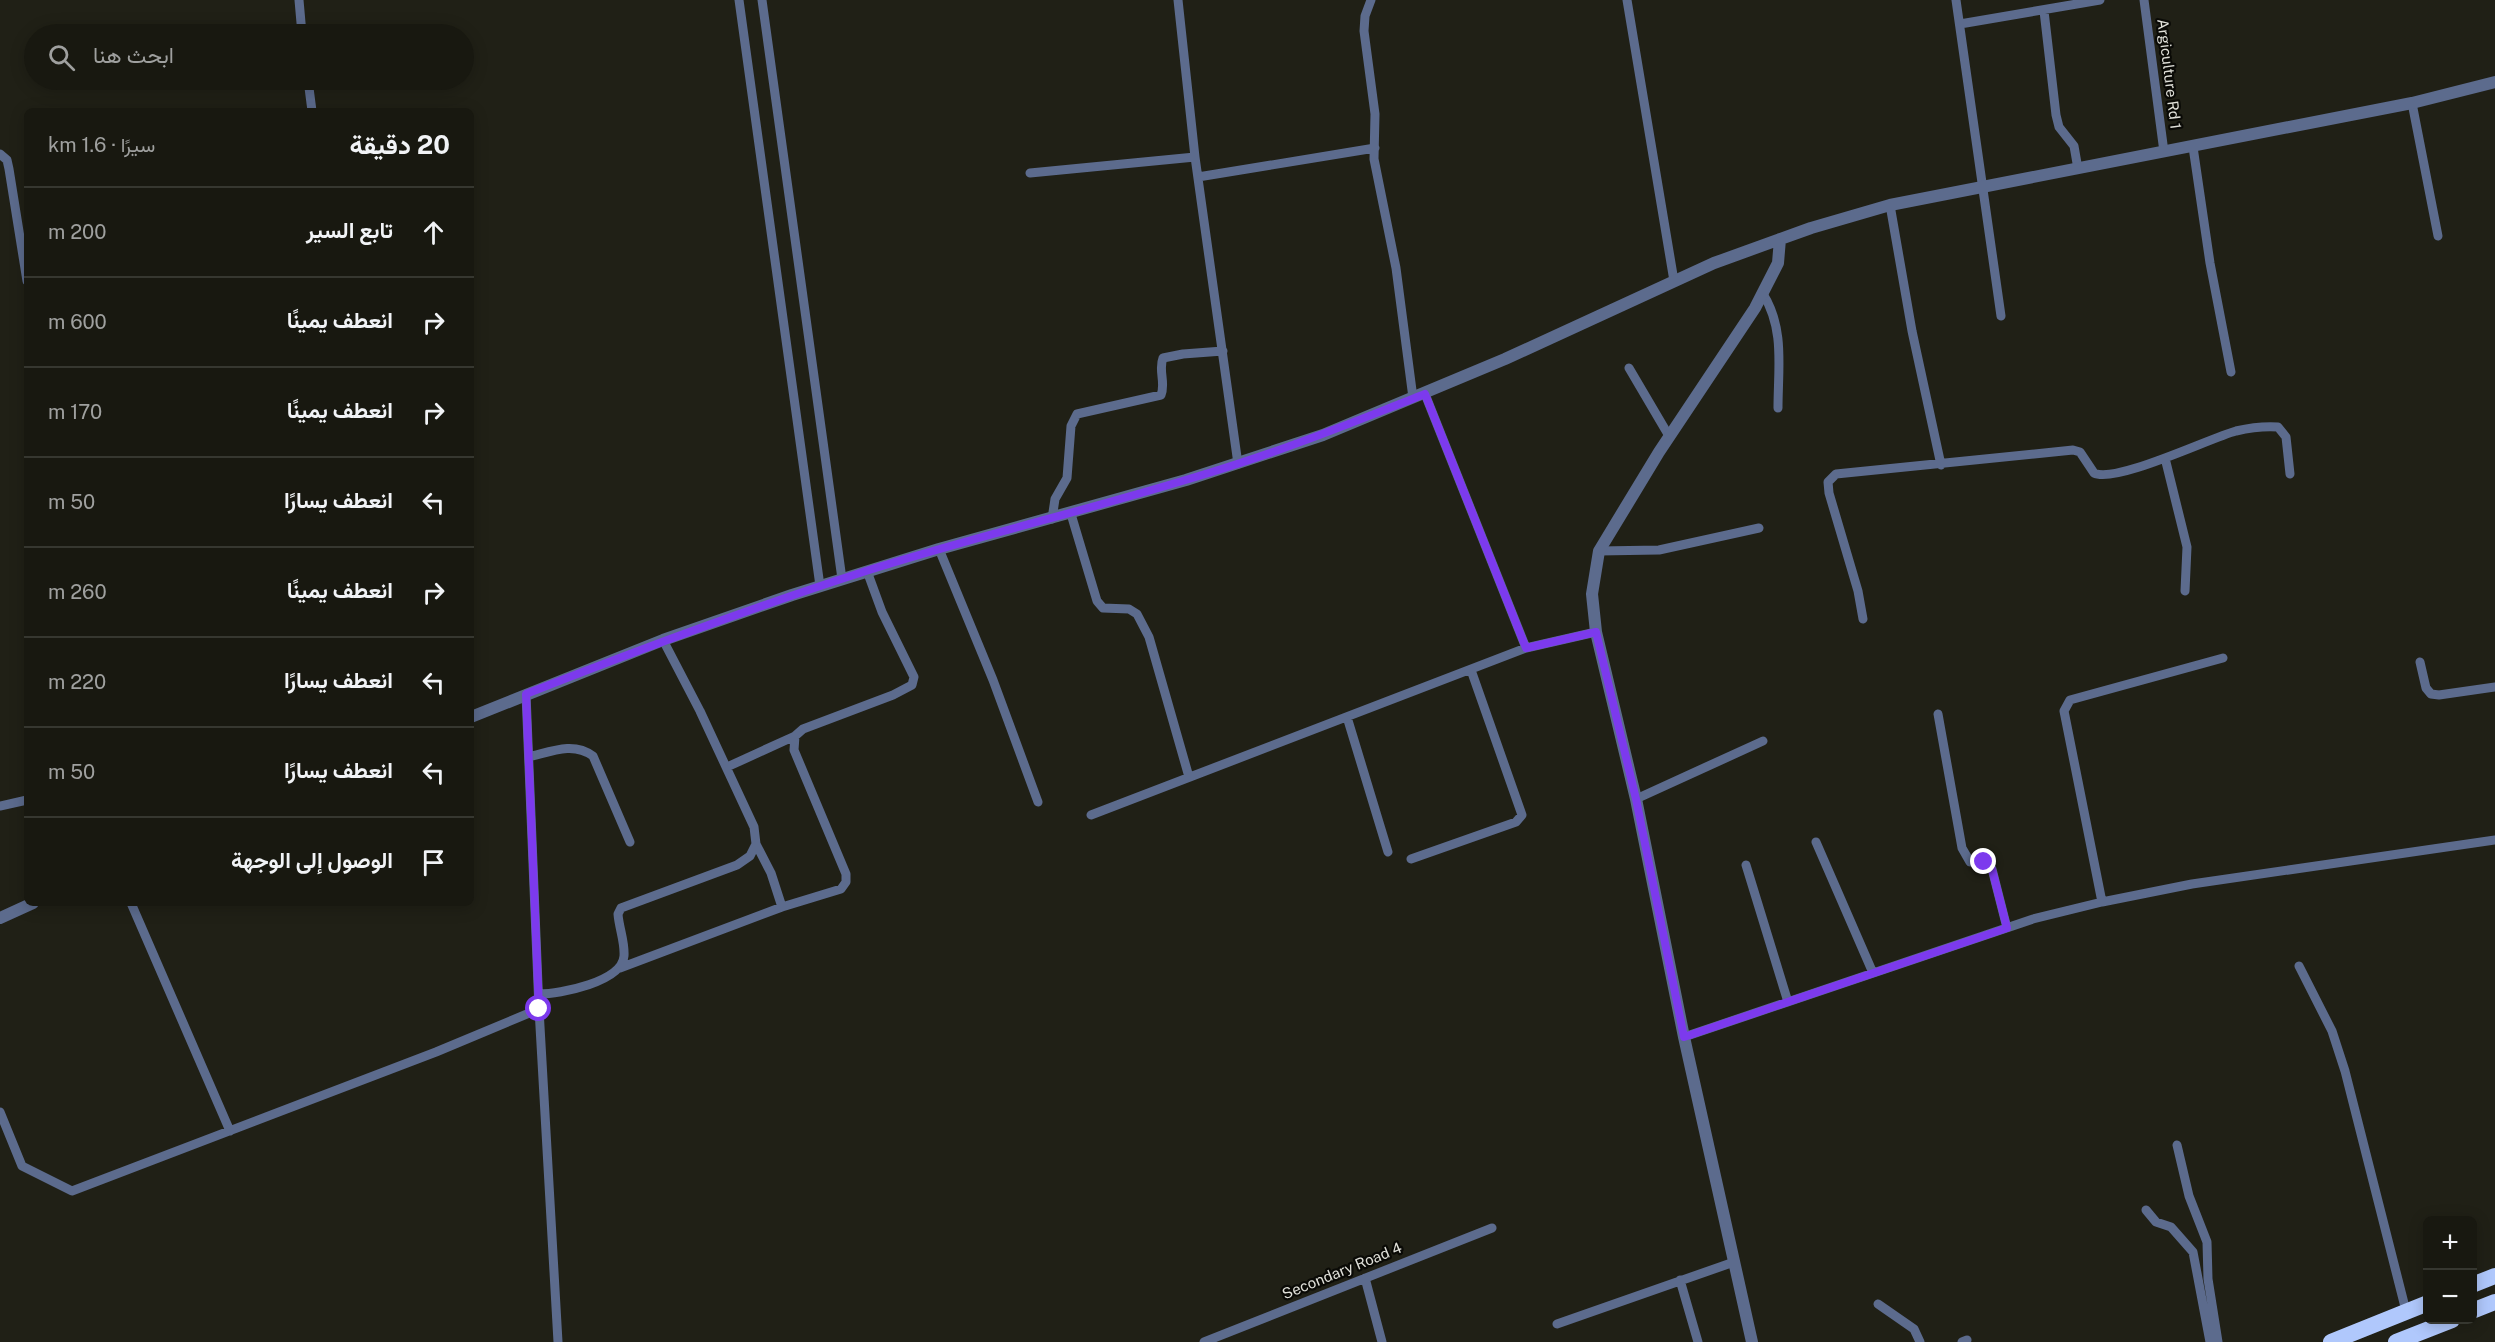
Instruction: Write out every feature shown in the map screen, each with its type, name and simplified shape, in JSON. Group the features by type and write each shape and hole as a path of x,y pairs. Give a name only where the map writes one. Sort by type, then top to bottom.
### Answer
{"highway":[{"path":"2477,1283 2495,1276"},
{"path":"2477,1309 2495,1302"},
{"path":"2331,1342 2423,1305"},
{"path":"2396,1342 2442,1324"}],"street":[{"path":"299,0 301,24"},
{"path":"739,0 820,586"},
{"path":"762,0 842,579"},
{"path":"1178,0 1195,157 1238,464"},
{"path":"1371,0 1365,16 1364,31 1375,114 1374,148 1419,396 1526,648"},
{"path":"1627,0 1674,281"},
{"path":"1956,0 2001,316"},
{"path":"1960,24 2100,0"},
{"name":"Argiculture Rd 1","path":"2144,0 2164,152"},
{"path":"2044,10 2056,115 2060,127 2072,141 2078,169"},
{"path":"474,716 663,640 820,586 939,549 1071,514 1238,464 1323,435 1419,396 1714,263 1780,239 1890,205 2412,103 2495,82"},
{"path":"309,90 312,108"},
{"path":"2412,103 2438,236"},
{"path":"2193,147 2210,263 2231,372"},
{"path":"1198,177 1374,148"},
{"path":"0,154 7,160 24,262"},
{"path":"1030,173 1195,157"},
{"path":"1890,205 1941,465"},
{"path":"1752,1342 1684,1037 1636,799 1596,632 1592,594 1599,551 1618,516 1762,294 1778,263 1780,239"},
{"path":"1762,294 1774,312 1778,328 1778,408"},
{"path":"1052,519 1055,499 1067,478 1071,426 1077,414 1161,394 1163,358 1223,351"},
{"path":"1629,368 1670,436"},
{"path":"1863,619 1853,574 1833,513 1828,482 1836,474 2073,450 2080,452 2094,473 2099,476 2135,468 2237,431 2278,427 2286,437 2290,474"},
{"path":"2165,458 2187,547 2185,591"},
{"path":"1071,514 1096,602 1103,608 1129,609 1137,614 1149,638 1189,777"},
{"path":"1599,551 1659,550 1759,528"},
{"path":"939,549 993,680 1038,802"},
{"path":"727,767 795,736 803,729 893,695 912,685 914,677 882,612 867,571"},
{"path":"1091,816 1526,648 1596,632"},
{"path":"663,640 727,767 754,827 756,844 771,873 782,908"},
{"path":"2102,902 2064,711 2066,705 2070,700 2223,658"},
{"path":"2420,662 2426,688 2431,694 2439,696 2495,687"},
{"path":"1411,859 1516,822 1521,815 1471,670"},
{"path":"526,694 539,1009 558,1342"},
{"path":"1938,714 1962,848 1970,862 1984,862 1992,869 2007,928"},
{"path":"1347,717 1388,852"},
{"path":"539,994 565,992 605,978 620,968 782,908 842,889 846,882 846,874 794,750 795,736"},
{"path":"1636,799 1763,741"},
{"path":"529,757 571,747 583,749 592,756 630,842"},
{"path":"0,806 24,801"},
{"path":"1684,1037 2007,928 2102,902 2192,884 2495,840"},
{"path":"1816,842 1873,973"},
{"path":"620,968 624,957 618,914 621,908 738,865 750,856 756,844"},
{"path":"1746,865 1788,1002"},
{"path":"0,918 26,906"},
{"path":"132,906 230,1131"},
{"path":"2299,966 2332,1032 2345,1071 2406,1311"},
{"path":"0,1112 22,1166 72,1191 436,1052 539,1009"},
{"path":"2177,1145 2189,1197 2207,1242 2208,1279 2218,1342"},
{"path":"2146,1210 2156,1222 2171,1227 2193,1252 2210,1342"},
{"name":"Secondary Road 4","path":"1204,1342 1492,1228"},
{"path":"1557,1324 1734,1262"},
{"path":"1365,1278 1382,1342"},
{"path":"1680,1280 1698,1342"},
{"path":"1878,1304 1914,1329 1920,1342"}],"route":[{"path":"539,1009 526,694 663,640 792,595 939,549 1071,514 1238,464 1323,435 1425,394 1526,648 1596,632 1636,799 1684,1037 2007,928 1992,869 1984,862"}]}
